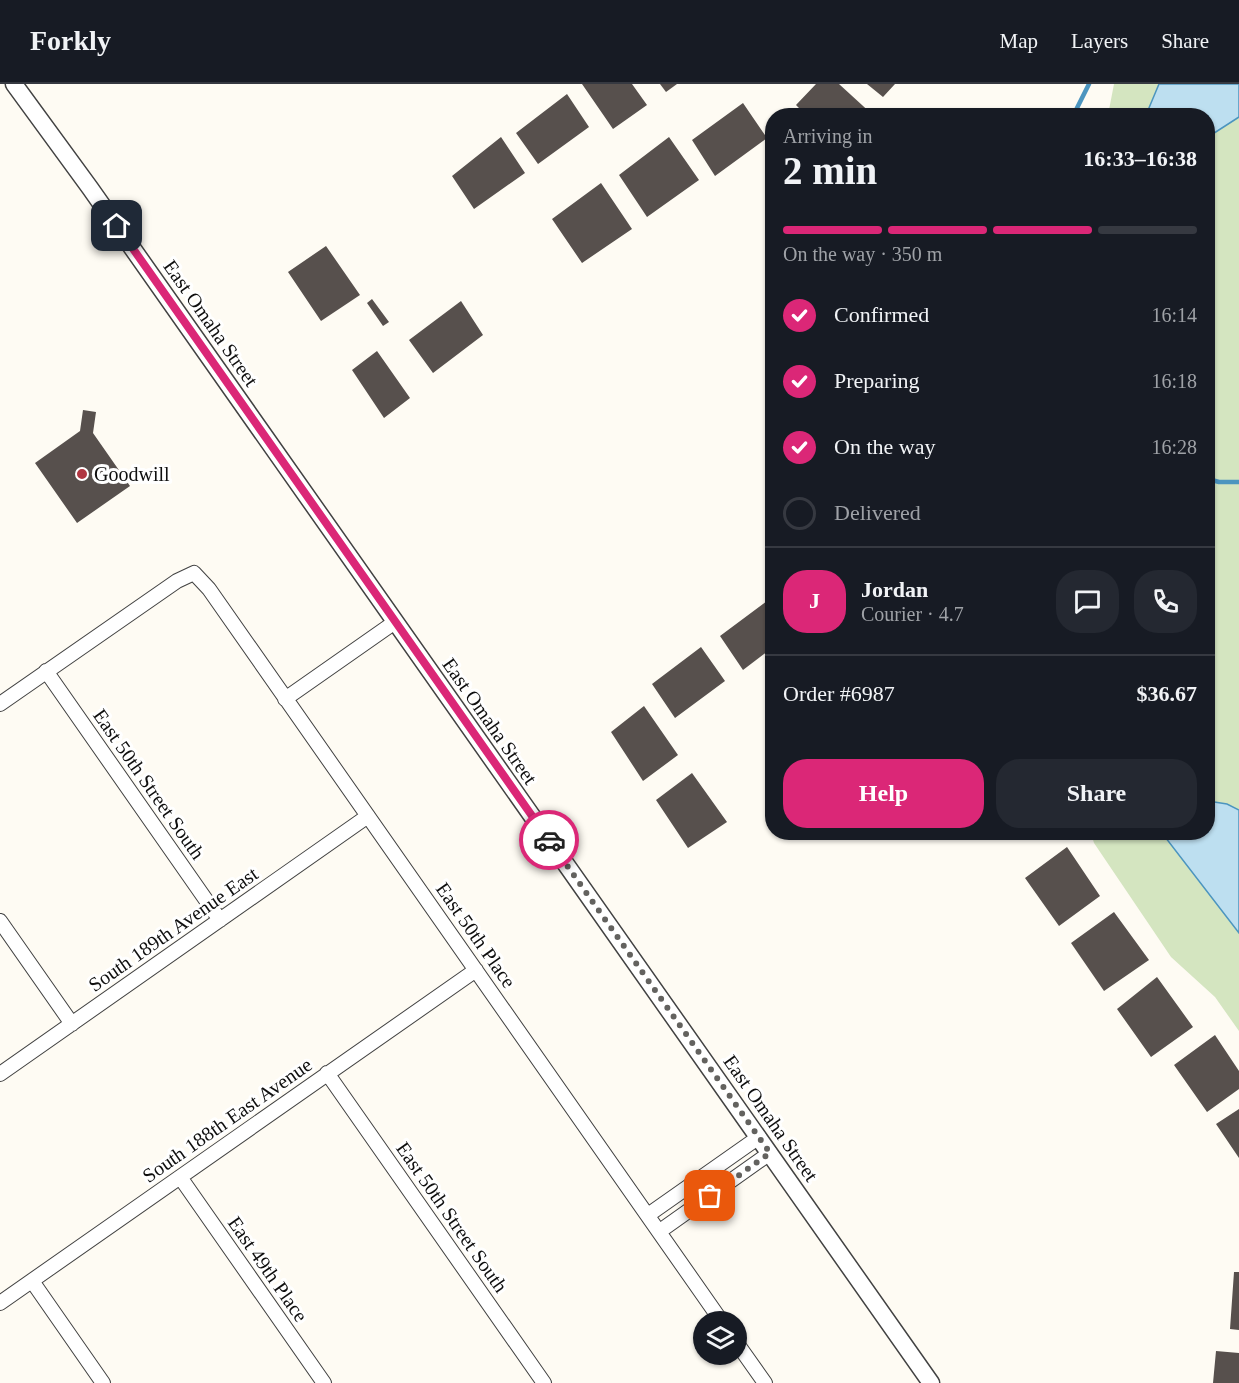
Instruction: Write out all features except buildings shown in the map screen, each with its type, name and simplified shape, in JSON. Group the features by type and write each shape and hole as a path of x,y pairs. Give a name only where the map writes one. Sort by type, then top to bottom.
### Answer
{"street":[{"name":"East Omaha Street","path":"14,84 931,1383"},
{"name":"East 50th Place","path":"46,671 177,580 194,573 209,589 715,1311"},
{"path":"285,699 395,622"},
{"path":"0,704 46,671"},
{"name":"East 50th Street South","path":"46,671 220,920"},
{"name":"South 189th Avenue East","path":"0,1074 368,816"},
{"path":"0,921 72,1023"},
{"name":"South 188th East Avenue","path":"0,1303 476,970"},
{"name":"East 50th Street South","path":"327,1073 544,1383"},
{"path":"648,1215 759,1137"},
{"path":"660,1231 770,1153"},
{"name":"East 49th Place","path":"180,1177 324,1383"},
{"path":"32,1281 103,1383"},
{"path":"747,1358 765,1383"}],"green space":[{"path":"1114,84 1239,84 1239,1031 1215,997 1171,957 1093,840 1215,840 1215,108 1109,108"}],"water":[{"path":"1159,84 1239,84 1239,117 1215,132 1215,108 1149,108"},
{"path":"1215,802 1227,804 1239,810 1239,933 1167,840 1215,840"}],"waterway":[{"path":"1077,108 1089,84"},
{"path":"1215,481 1239,482"}],"way so far":[{"path":"549,840 770,1153 710,1196"}],"place":[{"name":"Goodwill","path":"82,474"}],"route":[{"path":"117,226 549,840"}]}
